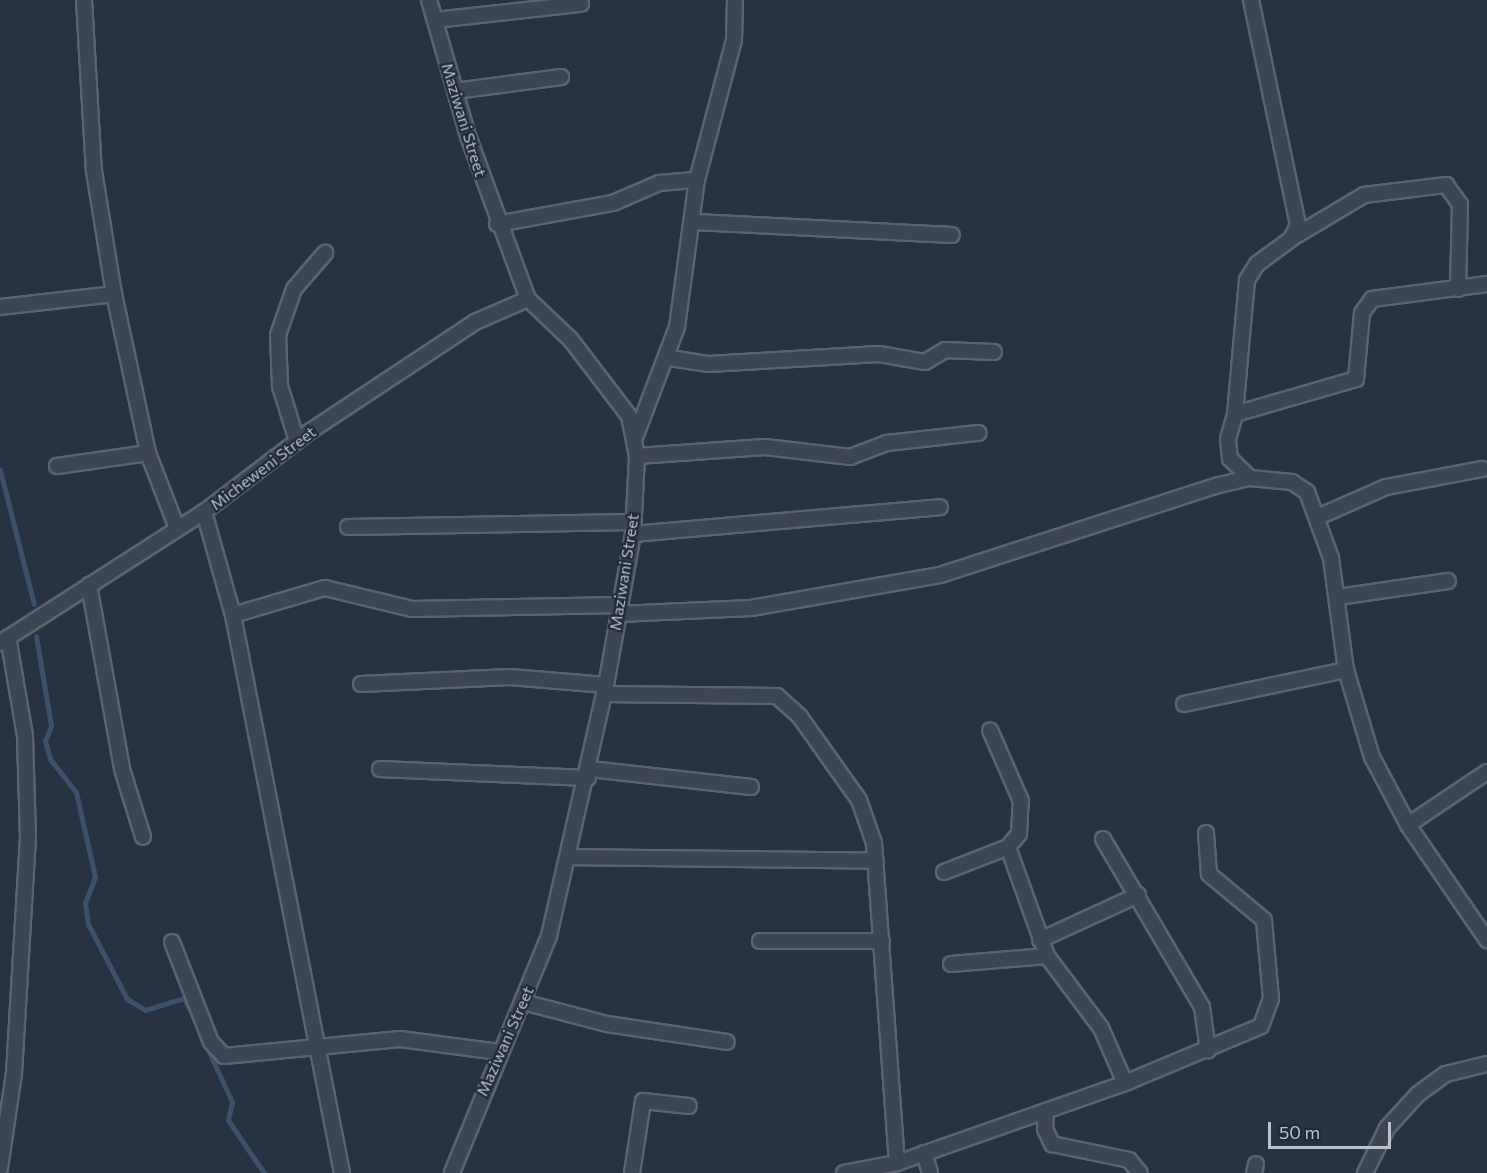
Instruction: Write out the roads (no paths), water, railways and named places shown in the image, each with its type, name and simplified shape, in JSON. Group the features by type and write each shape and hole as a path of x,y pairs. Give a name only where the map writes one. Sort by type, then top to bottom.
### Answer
{"street":[{"path":"84,0 94,171 114,294 148,453 177,528"},
{"name":"Maziwani Street","path":"429,0 497,224 528,299 571,340 629,416 636,435 638,456 633,528 605,690 589,773 549,936 523,1002 499,1052 452,1173"},
{"path":"636,435 670,358 695,222 697,180 734,40 735,0"},
{"path":"1251,0 1293,189 1298,225 1291,239"},
{"path":"435,20 581,4"},
{"path":"455,91 561,77"},
{"path":"497,224 614,203 658,183 697,180"},
{"path":"1250,478 1230,459 1228,439 1235,414 1247,280 1257,264 1291,239 1364,195 1446,185 1460,204 1458,289"},
{"path":"695,222 952,235"},
{"path":"297,441 280,386 279,335 294,289 325,253"},
{"path":"1235,414 1356,379 1362,314 1372,299 1487,284"},
{"path":"0,307 114,294"},
{"name":"Micheweni Street","path":"4,640 204,512 297,441 476,322 528,299"},
{"path":"670,358 709,364 879,354 925,362 945,350 994,351"},
{"path":"638,456 765,447 850,457 887,443 978,433"},
{"path":"57,466 148,453"},
{"path":"1318,517 1386,488 1482,469"},
{"path":"233,615 325,588 412,609 751,608 940,575 1027,543 1250,478 1292,482 1307,492 1318,517 1338,597 1346,670 1372,756 1408,825 1487,940"},
{"path":"348,527 633,528 940,507"},
{"path":"204,512 233,615 342,1173"},
{"path":"1338,597 1448,581"},
{"path":"89,585 122,769 143,837"},
{"path":"0,1168 2,1134 14,1073 28,837 25,736 4,640"},
{"path":"1184,704 1346,670"},
{"path":"361,684 510,677 605,690 777,696 800,717 859,800 876,861 897,1163"},
{"path":"944,872 1008,847 1019,834 1021,801 990,730"},
{"path":"380,769 589,773 751,787"},
{"path":"1408,825 1487,772"},
{"path":"844,1173 897,1163 1046,1111 1208,1051 1261,1026 1271,999 1264,920 1209,874 1206,832"},
{"path":"1102,839 1138,895 1202,1007 1208,1051"},
{"path":"1008,847 1047,956 1101,1028 1125,1083"},
{"path":"568,857 876,861"},
{"path":"1040,940 1138,895"},
{"path":"760,941 882,941"},
{"path":"172,942 219,1052 241,1057 316,1046 417,1039 499,1052"},
{"path":"951,964 1047,956"},
{"path":"523,1002 607,1024 727,1042"},
{"path":"1365,1173 1386,1128 1418,1094 1446,1074 1487,1064"},
{"path":"632,1173 643,1101 689,1106"},
{"path":"1046,1111 1045,1128 1052,1144 1128,1167 1140,1173"},
{"path":"924,1154 930,1173"}],"waterway":[{"path":"0,470 34,604"},
{"path":"36,636 51,726 45,741 50,759 76,792 95,877 85,903 88,924 127,999 145,1010 184,998 198,1025"},
{"path":"206,1045 232,1102 228,1120 264,1173"}]}
